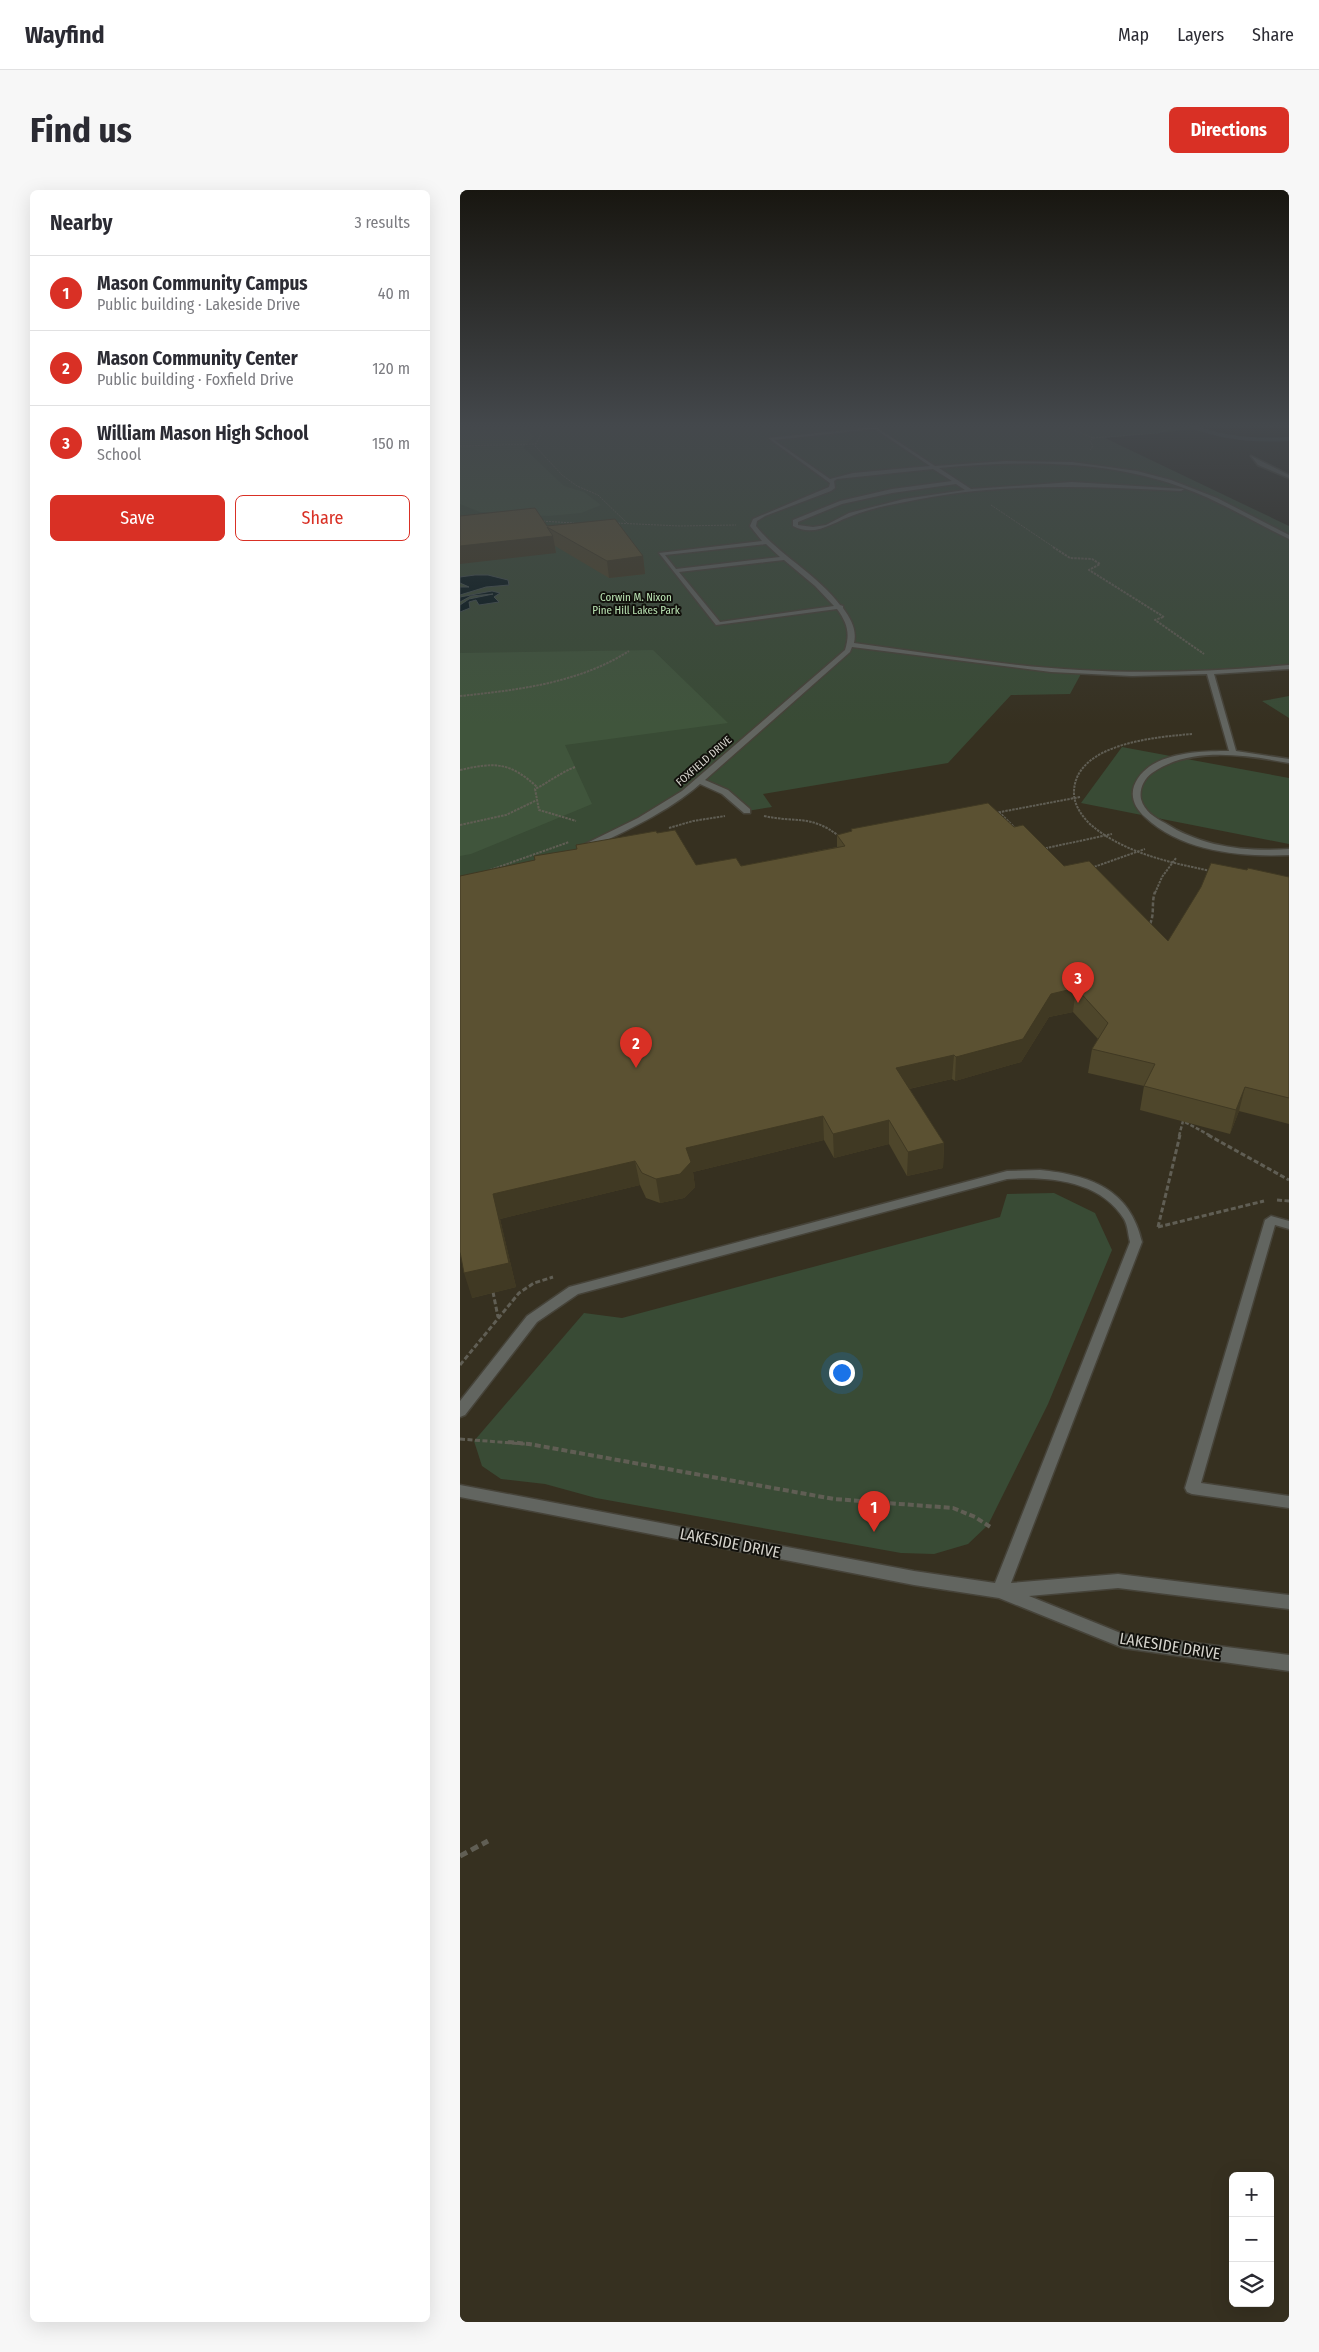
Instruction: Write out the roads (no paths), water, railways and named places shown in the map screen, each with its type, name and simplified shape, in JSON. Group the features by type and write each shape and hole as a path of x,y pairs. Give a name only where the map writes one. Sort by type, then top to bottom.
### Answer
{"street":[{"path":"754,526 768,542 843,610 853,635 852,645 1065,671 1146,673 1289,668"},
{"path":"799,526 813,529 826,526"},
{"path":"1268,526 1289,537"},
{"path":"768,542 661,554 718,624 843,610"},
{"path":"676,572 786,558"},
{"name":"FOXFIELD DRIVE","path":"578,850 595,844 641,820 686,793 848,651 852,645"},
{"path":"1210,672 1233,753"},
{"path":"1289,761 1266,756 1233,753 1201,754 1172,760 1151,770 1138,783 1136,798 1146,814 1167,830 1197,842 1234,851 1272,854 1289,852"},
{"path":"700,780 725,792 747,811"},
{"path":"460,1411 532,1319 574,1290 1006,1175 1034,1172 1067,1178 1094,1186 1113,1200 1129,1217 1136,1242 1000,1591"},
{"path":"1289,1225 1271,1220 1192,1488 1289,1502"},
{"name":"LAKESIDE DRIVE","path":"460,1491 914,1578 1000,1591 1118,1581 1289,1602"},
{"name":"LAKESIDE DRIVE","path":"1000,1591 1123,1642 1289,1663"}],"place":[{"name":"William Mason High School","path":"1078,1003"},
{"name":"Mason Community Center","path":"636,1068"},
{"name":"Mason Community Campus","path":"874,1532"}],"park label":[{"name":"Corwin M. Nixon Pine Hill Lakes Park","path":"636,603"}]}
